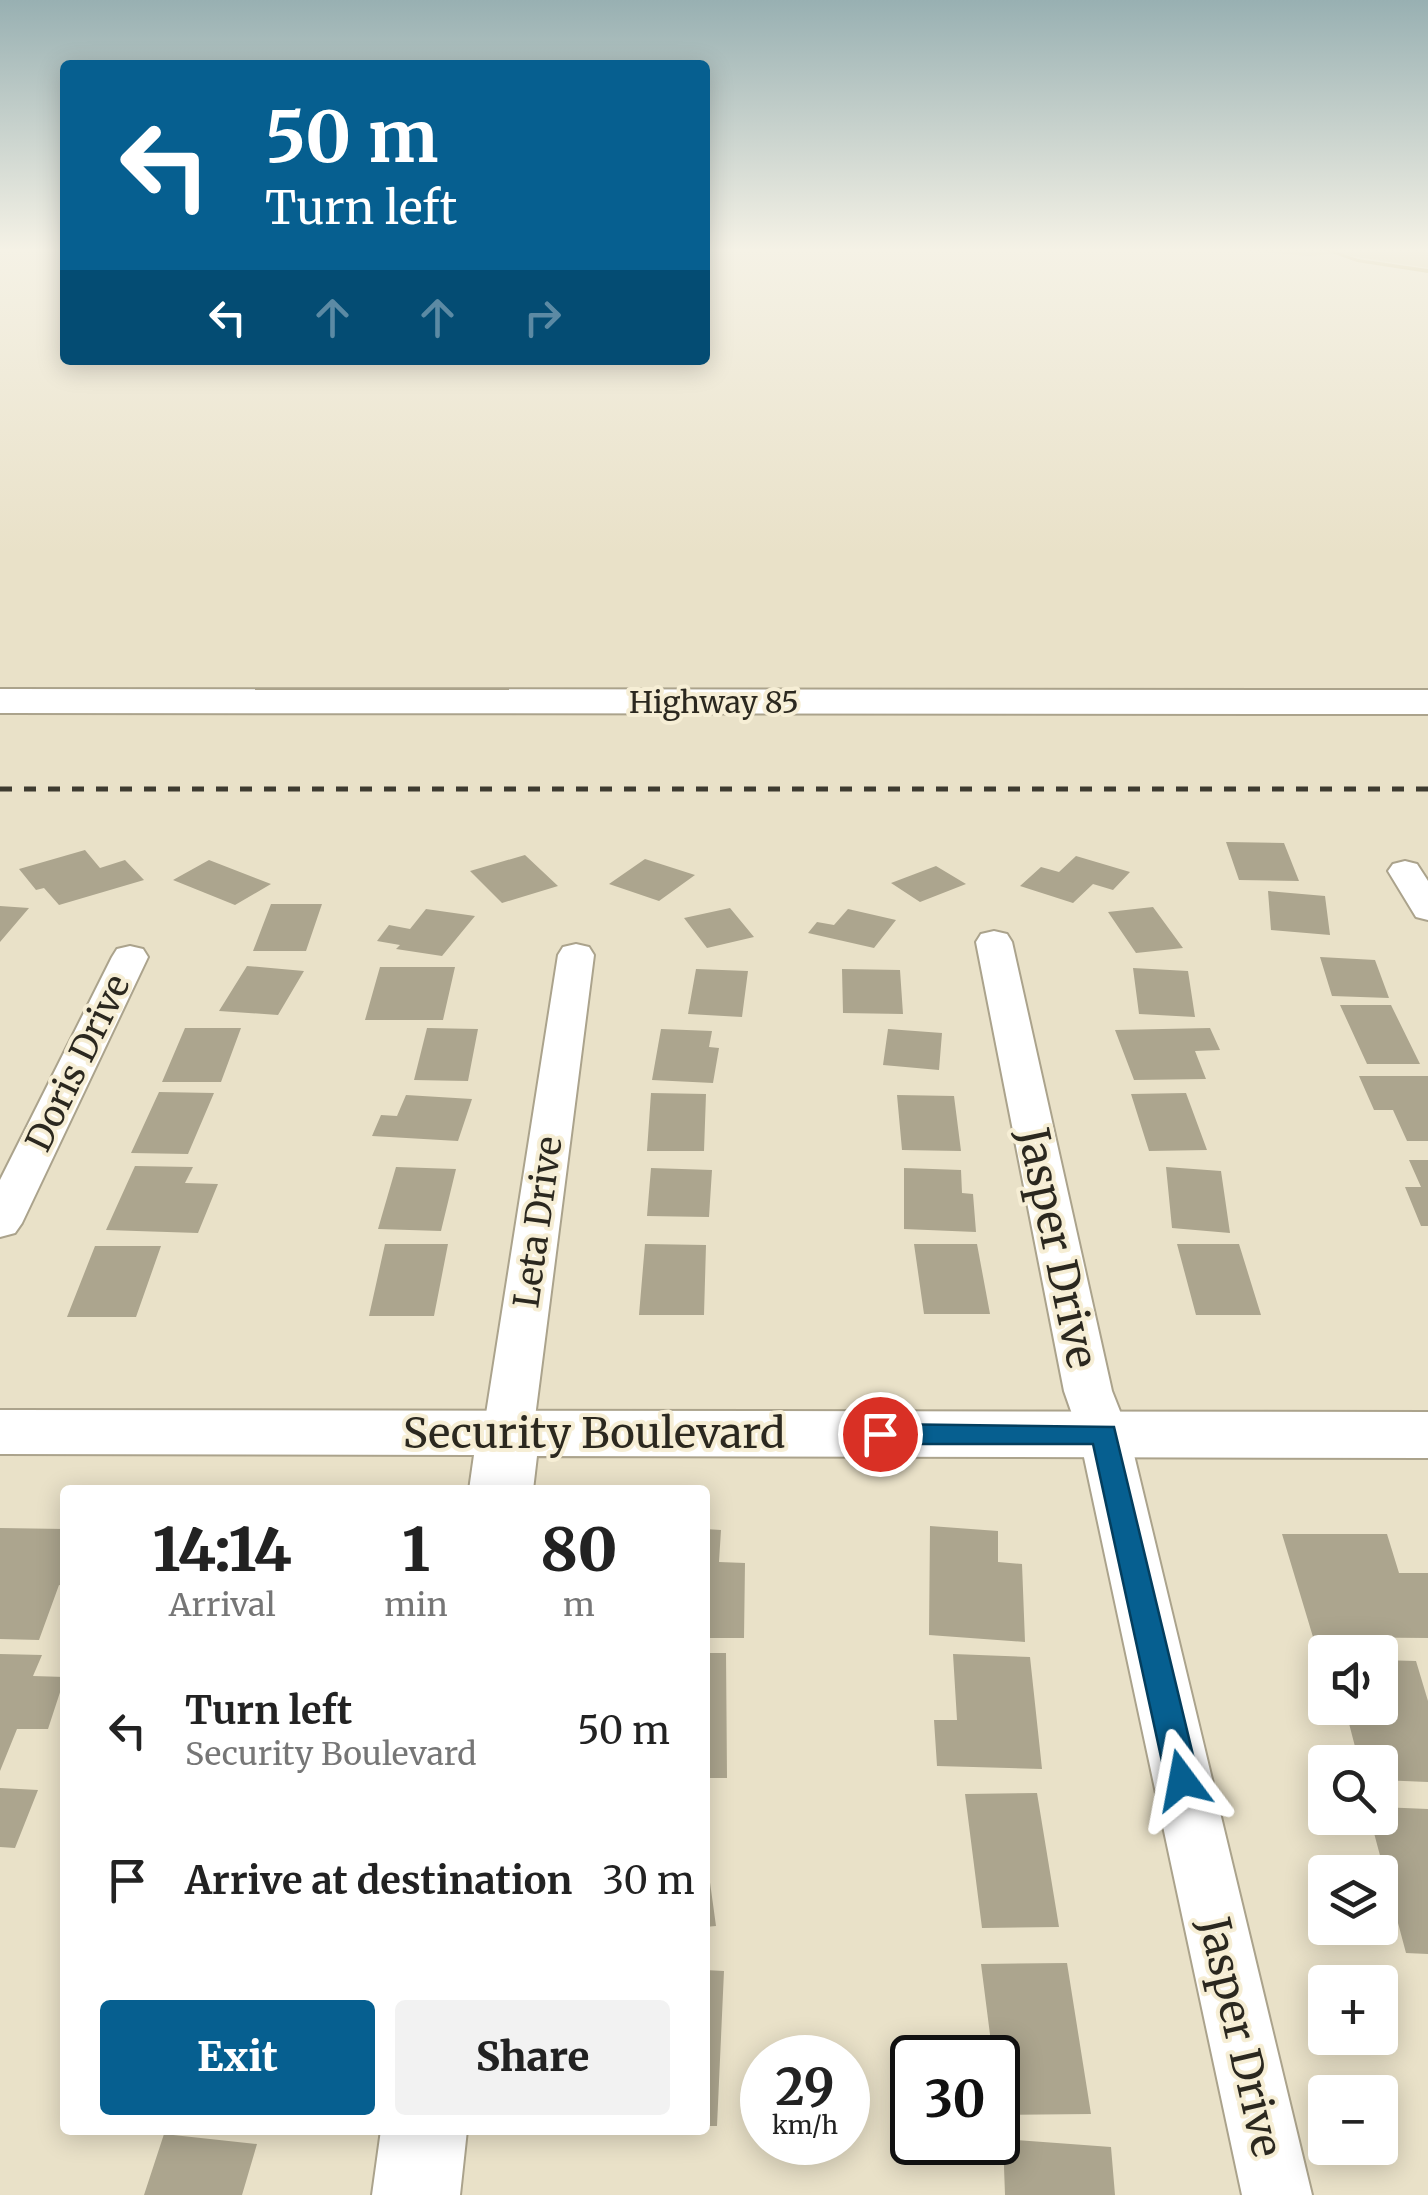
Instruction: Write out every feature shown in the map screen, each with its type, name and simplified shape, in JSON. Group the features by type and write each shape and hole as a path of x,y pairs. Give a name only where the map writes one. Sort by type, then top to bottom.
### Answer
{"main road":[{"name":"Highway 85","path":"0,701 1428,702"}],"street":[{"path":"1405,871 1428,910"},
{"name":"Jasper Drive","path":"994,942 1088,1391 1104,1434 1277,2195"},
{"name":"Leta Drive","path":"505,1462 576,955"},
{"name":"Doris Drive","path":"0,1223 130,957"},
{"name":"Security Boulevard","path":"0,1432 505,1462 1104,1434 1428,1435"},
{"path":"416,2195 423,2135"}],"building":[{"path":"1226,842 1284,843 1299,881 1239,880"},
{"path":"85,850 100,868 125,860 144,880 59,905 44,888 36,890 19,869"},
{"path":"525,855 558,886 502,903 470,871"},
{"path":"1076,856 1130,872 1113,890 1093,884 1073,903 1020,886 1041,867 1059,872"},
{"path":"645,859 695,875 659,901 609,884"},
{"path":"209,860 271,884 235,905 173,880"},
{"path":"936,866 966,884 920,902 891,883"},
{"path":"1268,891 1325,896 1330,935 1271,930"},
{"path":"271,904 322,904 306,951 253,951"},
{"path":"0,906 29,908 0,942"},
{"path":"1153,907 1183,948 1136,953 1108,912"},
{"path":"730,908 754,937 707,948 684,918"},
{"path":"426,909 475,916 442,956 396,949 400,945 377,941 389,925 410,929"},
{"path":"848,909 896,920 874,948 808,933 817,922 834,925"},
{"path":"1320,957 1375,960 1389,998 1332,996"},
{"path":"247,966 304,971 278,1015 219,1011"},
{"path":"380,967 455,967 443,1020 365,1020"},
{"path":"1133,968 1188,971 1195,1017 1139,1014"},
{"path":"696,969 748,971 742,1017 688,1014"},
{"path":"842,969 900,970 903,1014 843,1013"},
{"path":"1340,1005 1391,1005 1420,1064 1367,1064"},
{"path":"185,1028 241,1028 221,1082 162,1082"},
{"path":"427,1028 478,1029 468,1081 414,1080"},
{"path":"1210,1028 1220,1050 1195,1051 1206,1079 1134,1080 1115,1030"},
{"path":"661,1029 712,1031 709,1047 719,1048 713,1083 652,1080"},
{"path":"888,1029 942,1033 939,1070 883,1065"},
{"path":"1359,1076 1428,1076 1428,1141 1407,1141 1393,1110 1374,1110"},
{"path":"159,1092 214,1093 188,1154 131,1153"},
{"path":"651,1093 706,1094 704,1151 647,1151"},
{"path":"1186,1093 1207,1150 1149,1151 1131,1094"},
{"path":"406,1095 472,1099 458,1141 372,1136 381,1115 397,1116"},
{"path":"897,1095 954,1096 961,1151 902,1150"},
{"path":"1409,1160 1428,1160 1428,1226 1421,1226 1405,1187 1421,1187"},
{"path":"135,1166 193,1167 185,1183 218,1184 198,1233 106,1230"},
{"path":"396,1167 456,1169 441,1231 378,1229"},
{"path":"1166,1167 1221,1171 1230,1233 1172,1228"},
{"path":"651,1168 712,1170 709,1217 647,1216"},
{"path":"904,1168 961,1170 962,1193 973,1194 976,1232 904,1229"},
{"path":"385,1244 448,1244 434,1316 369,1316"},
{"path":"645,1244 706,1245 704,1315 639,1315"},
{"path":"914,1244 977,1244 990,1314 924,1314"},
{"path":"1177,1244 1239,1244 1261,1315 1196,1315"},
{"path":"95,1246 161,1246 136,1317 67,1317"},
{"path":"930,1526 998,1531 998,1562 1022,1564 1025,1642 929,1635"},
{"path":"0,1528 60,1529 60,1585 39,1640 0,1639"},
{"path":"710,1529 721,1530 719,1562 745,1563 744,1638 710,1638"},
{"path":"1282,1534 1387,1534 1399,1573 1428,1573 1428,1638 1312,1635"},
{"path":"710,1653 726,1653 727,1778 710,1778"},
{"path":"0,1654 42,1655 33,1676 60,1677 60,1692 48,1729 17,1729 0,1771"},
{"path":"953,1654 1030,1657 1042,1769 937,1766 934,1720 957,1720"},
{"path":"1398,1660 1416,1661 1428,1701 1428,1782 1398,1781 1398,1745 1355,1745 1349,1725 1398,1725"},
{"path":"0,1788 38,1790 15,1848 0,1847"},
{"path":"1037,1793 1059,1927 982,1928 965,1794"},
{"path":"1398,1808 1428,1809 1428,1954 1406,1953 1398,1923 1398,1855 1380,1855 1375,1835 1398,1835"},
{"path":"710,1882 716,1926 710,1927"},
{"path":"1067,1963 1091,2114 1020,2115 1020,2035 990,2035 981,1964"},
{"path":"710,1970 724,1971 717,2126 710,2126"},
{"path":"164,2135 257,2144 242,2195 144,2195"},
{"path":"1020,2140 1111,2147 1115,2195 1005,2195 1004,2165 1020,2165"}],"railway":[{"path":"0,789 1428,789"}],"route":[{"path":"880,1434 1104,1434 1182,1780"}]}
